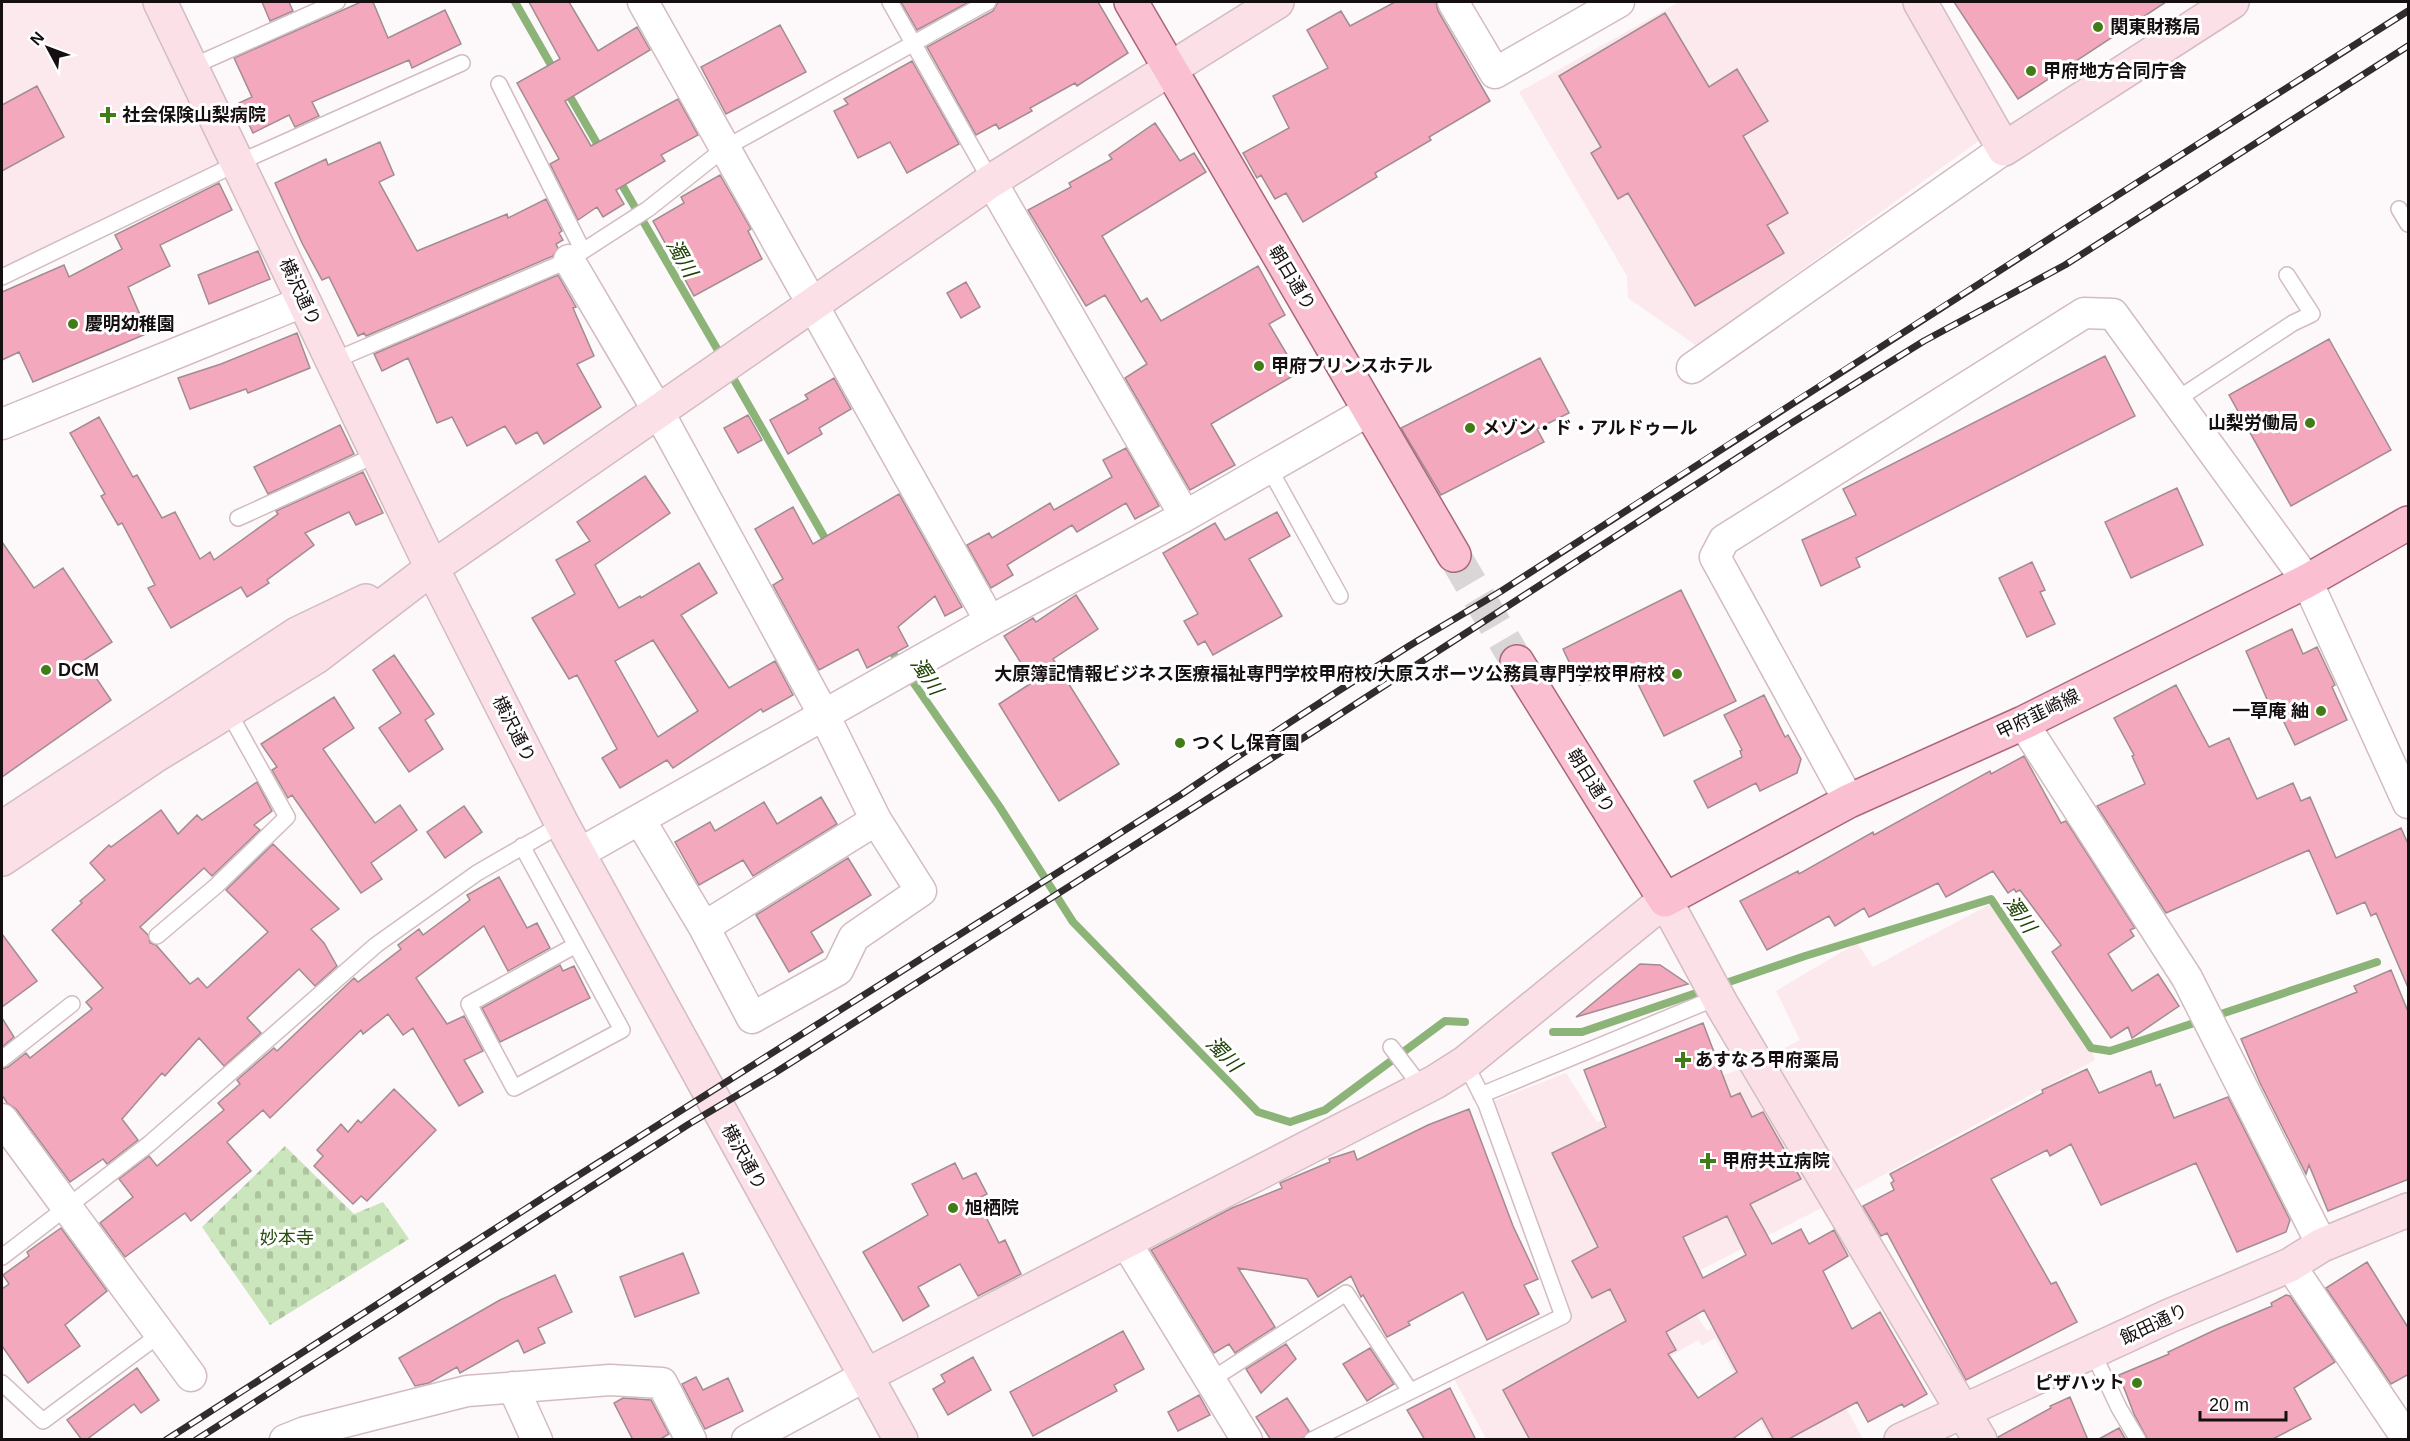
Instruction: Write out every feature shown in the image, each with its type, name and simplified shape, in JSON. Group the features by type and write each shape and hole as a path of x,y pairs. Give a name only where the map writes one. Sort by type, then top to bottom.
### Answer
{"main road":[{"name":"朝日通り","path":"1131,2 1454,555"},
{"name":"甲府韮崎線","path":"1665,900 1849,801 2023,723 2307,581 2409,523"},
{"name":"朝日通り","path":"1517,662 1665,900"}],"street":[{"name":"横沢通り","path":"160,2 432,568 562,824 901,1440"},
{"path":"643,2 990,621"},
{"path":"2,859 153,757 316,657 432,568 991,181 1277,2"},
{"path":"1453,2 1495,73 1619,2"},
{"path":"1920,2 2004,149"},
{"path":"1692,368 2004,149 2232,2"},
{"path":"991,181 1185,516"},
{"path":"576,256 824,715 876,820 921,891 854,937 838,970 752,1018 704,927 640,820"},
{"path":"2,424 304,301"},
{"path":"1849,801 1715,557 1724,540 2084,313 2113,314 2307,581 2409,803"},
{"path":"578,854 990,621 1185,516 1370,410"},
{"path":"2,828 297,634 432,568"},
{"path":"2023,723 2187,978 2322,1245"},
{"path":"704,927 876,820"},
{"path":"747,1440 867,1375 1058,1278 1413,1077 1465,1063 1665,900 1718,997 1980,1440"},
{"path":"2,1119 191,1376"},
{"name":"飯田通り","path":"1901,1440 1961,1410 2289,1264 2322,1245 2409,1210"},
{"path":"1125,1241 1247,1440"},
{"path":"2289,1264 2408,1440"},
{"path":"285,1440 305,1432 467,1390 610,1380 662,1383 691,1440"},
{"path":"513,1387 537,1440"}],"lane":[{"path":"191,67 337,2"},
{"path":"890,2 991,181"},
{"path":"333,361 576,256 648,209 725,148 988,2"},
{"path":"2,277 238,163 462,63"},
{"path":"499,84 576,256"},
{"path":"2398,209 2409,224"},
{"path":"2176,400 2293,323 2312,314 2287,275"},
{"path":"238,518 378,454"},
{"path":"1269,468 1340,596"},
{"path":"157,936 216,886 286,817 228,711"},
{"path":"2,1257 149,1144 376,945 477,873 562,824"},
{"path":"522,846 576,945 622,1030 514,1088 469,1004 576,945"},
{"path":"1481,1095 1718,997"},
{"path":"2,1059 72,1004"},
{"path":"1391,1047 1413,1077"},
{"path":"1312,1440 1563,1316 1481,1095 1465,1063"},
{"path":"1211,1380 1346,1293 1410,1391"},
{"path":"2,1383 43,1421 159,1335"},
{"path":"2093,1353 2119,1408 2138,1440"}],"shaded area":[{"name":"社会保険山梨病院","path":"2,2 160,2 238,163 2,277"},
{"path":"1679,2 1908,2 1988,134 1697,346 1628,298 1627,276 1519,92"},
{"name":"甲府共立病院","path":"1990,904 2091,1048 2095,1060 1837,1200 1675,1283 1707,1331 1783,1292 1863,1439 1770,1439 1715,1338 1702,1346 1698,1340 1532,1439 1486,1439 1450,1371 1562,1316 1486,1104 1566,1073 1597,1122 1756,1063 1800,1040 1776,991 1857,943 1873,967"}],"green space":[{"name":"妙本寺","path":"285,1146 354,1214 383,1202 409,1239 270,1325 202,1227"}],"building":[{"path":"262,2 289,2 293,11 270,21"},
{"path":"361,2 373,2 388,38 445,10 461,44 412,68 409,60 312,102 319,116 295,127 289,115 253,133 239,103 252,97 234,58"},
{"path":"529,2 569,2 598,51 637,27 650,50 565,101 591,146 678,99 698,135 661,155 665,161 616,190 624,204 603,217 597,207 578,220 550,164 559,159 517,83 560,59"},
{"path":"901,2 969,2 917,30"},
{"path":"998,2 1098,2 1128,53 1077,86 1075,83 1030,108 1032,111 999,129 996,124 976,135 927,47 993,11"},
{"path":"1395,2 1436,2 1438,11 1490,101 1429,137 1431,140 1375,173 1377,177 1303,222 1286,193 1275,199 1261,175 1257,178 1243,153 1289,128 1273,96 1328,68 1307,30 1341,11 1350,26"},
{"name":"甲府地方合同庁舎","path":"1954,2 2166,2 2018,99"},
{"path":"1665,13 1709,87 1737,69 1768,121 1743,136 1788,213 1767,225 1784,253 1695,306 1628,193 1618,199 1591,153 1601,147 1559,76"},
{"path":"780,25 806,72 726,114 701,67"},
{"path":"912,61 959,144 907,173 890,142 858,158 834,111 848,104 844,99"},
{"path":"37,86 64,137 2,171 2,105"},
{"path":"1155,123 1180,161 1194,153 1206,172 1102,236 1141,302 1147,298 1161,321 1258,266 1285,315 1269,324 1298,373 1211,424 1235,465 1190,490 1125,378 1147,364 1105,295 1086,306 1028,210 1071,187 1069,183 1112,159 1109,155"},
{"path":"380,142 394,175 379,182 417,251 507,214 508,218 546,199 562,231 559,233 563,240 556,244 558,248 553,256 366,336 364,333 358,336 329,277 322,280 302,243 275,183 326,159 328,165"},
{"path":"720,175 751,229 748,231 762,259 694,296 653,221 684,203 681,197"},
{"path":"219,183 232,210 160,245 170,266 128,287 148,333 33,382 19,352 2,360 2,292 64,265 69,277 122,249 115,235"},
{"path":"258,251 270,279 209,304 198,275"},
{"path":"558,275 576,307 573,308 594,356 577,364 601,407 544,444 537,432 516,444 505,426 467,446 452,417 437,423 408,358 382,371 374,354"},
{"path":"966,282 980,307 961,318 947,293"},
{"path":"297,333 310,368 248,393 246,389 190,409 178,378 221,364"},
{"name":"山梨労働局","path":"2329,339 2391,450 2291,506 2229,395"},
{"path":"2105,356 2135,416 1856,558 1860,567 1821,586 1802,540 1856,515 1843,489"},
{"name":"メゾン・ド・アルドゥール","path":"1540,358 1569,413 1537,429 1544,442 1441,495 1401,428"},
{"path":"834,378 851,409 819,428 822,434 788,454 770,420 808,399 805,395"},
{"path":"748,415 762,440 738,453 724,428"},
{"path":"99,417 133,477 137,475 162,518 175,512 200,559 210,552 214,560 278,514 276,511 363,472 383,513 356,525 349,512 305,533 314,545 267,580 269,583 247,597 241,587 171,628 148,588 155,585 122,523 118,525 101,496 105,494 70,433"},
{"path":"340,425 354,454 268,494 254,467"},
{"path":"1126,448 1159,506 1135,519 1126,503 1077,532 1072,525 1007,565 1013,575 991,588 967,545 989,533 992,538 1050,503 1054,510 1112,477 1103,460"},
{"path":"645,476 670,513 595,565 619,608 640,596 641,598 699,563 717,593 681,615 729,688 775,661 793,695 763,712 761,709 673,768 667,760 620,788 602,758 617,749 577,675 569,679 532,618 575,594 556,560 590,541 577,522","holes":["653,640 698,711 658,737 615,661"]},
{"path":"2177,488 2203,545 2131,578 2105,522"},
{"path":"899,494 962,607 945,616 935,596 898,627 908,646 867,668 858,649 819,670 773,585 783,579 755,529 793,507 813,544"},
{"path":"1277,512 1290,536 1249,559 1282,616 1213,655 1205,641 1198,645 1184,621 1198,614 1163,553 1215,523 1225,540"},
{"name":"DCM","path":"2,542 34,588 63,568 112,642 84,660 111,700 2,777"},
{"path":"2032,562 2045,590 2040,592 2055,624 2027,637 1999,578"},
{"name":"大原簿記情報ビジネス医療福祉専門学校甲府校/大原スポーツ公務員専門学校甲府校","path":"1681,590 1736,701 1664,736 1627,662 1580,685 1563,649"},
{"path":"1076,595 1098,629 1053,659 1119,764 1059,801 999,704 1033,682 1004,636 1033,618 1036,622"},
{"path":"2292,629 2303,654 2317,647 2335,685 2332,687 2347,720 2295,745 2278,710 2273,713 2246,651"},
{"path":"394,655 434,714 425,720 443,749 409,772 379,728 401,713 373,670"},
{"path":"2176,685 2209,747 2229,738 2257,799 2293,783 2301,801 2310,797 2336,858 2401,828 2409,846 2409,990 2376,913 2371,916 2365,902 2337,914 2309,850 2166,913 2097,806 2145,784 2132,756 2134,755 2114,718"},
{"path":"1764,695 1785,737 1788,735 1801,759 1797,773 1760,791 1756,783 1708,808 1694,781 1742,757 1740,751 1742,750 1724,715"},
{"path":"334,697 354,728 323,749 375,823 400,805 417,830 371,863 382,879 361,893 292,795 288,798 272,770 277,767 261,744"},
{"path":"2024,756 2061,823 2066,821 2135,928 2130,930 2134,936 2108,954 2132,991 2158,974 2179,1006 2132,1038 2128,1027 2111,1038 2052,952 2061,945 2020,890 2016,892 2014,889 2008,893 1993,871 1946,897 1938,883 1869,917 1864,908 1835,926 1829,916 1767,950 1740,901 1798,871 1799,874 1873,832 1874,835 1990,771 1991,774"},
{"path":"257,782 272,811 254,825 260,830 212,876 204,868 140,927 148,935 150,943 156,945 190,984 198,978 207,988 268,932 226,890 273,844 339,909 311,929 324,943 337,966 315,986 299,969 247,1018 261,1033 224,1066 199,1038 165,1076 162,1073 122,1119 138,1140 107,1164 103,1159 70,1182 16,1109 7,1103 2,1095 2,1069 26,1053 30,1058 92,1009 86,1002 103,988 52,930 82,903 80,901 105,880 90,863 109,845 111,847 161,810 178,834 197,815 202,820"},
{"path":"821,797 837,824 753,876 743,860 699,885 675,842 710,822 715,831 764,802 777,824"},
{"path":"464,806 482,832 445,858 427,832"},
{"path":"848,858 871,895 811,932 823,952 789,972 756,915"},
{"path":"499,877 527,928 537,923 550,948 508,971 484,926 416,978 447,1024 464,1016 483,1051 464,1060 483,1092 459,1106 413,1028 403,1035 388,1014 363,1034 361,1030 270,1118 263,1110 227,1142 251,1171 191,1221 185,1213 125,1257 100,1223 133,1197 119,1179 149,1156 157,1166 224,1110 218,1103 240,1084 237,1080 274,1048 277,1051 354,978 358,982 401,949 398,945 419,929 423,935 470,900 467,895"},
{"path":"2,934 37,981 2,1007"},
{"path":"1640,964 1660,965 1688,984 1576,1017"},
{"path":"560,965 563,971 574,966 590,998 500,1042 482,1008"},
{"path":"2391,970 2409,1014 2409,1179 2328,1211 2309,1165 2306,1174 2260,1083 2241,1039 2357,992 2354,986"},
{"path":"2,1018 14,1037 2,1047"},
{"path":"1703,1023 1731,1097 1740,1093 1752,1117 1763,1112 1801,1179 1750,1204 1772,1244 1801,1229 1809,1244 1834,1230 1848,1256 1823,1271 1852,1329 1880,1312 1927,1394 1904,1407 1902,1404 1868,1422 1857,1402 1787,1440 1774,1440 1762,1418 1731,1440 1530,1440 1503,1390 1626,1321 1610,1289 1592,1298 1572,1261 1598,1247 1552,1153 1606,1127 1584,1070","holes":["1727,1216 1746,1255 1703,1278 1683,1237","1704,1310 1737,1372 1698,1398 1668,1354 1676,1350 1666,1332"]},
{"path":"2087,1069 2099,1093 2151,1071 2156,1086 2160,1084 2174,1118 2228,1097 2290,1220 2286,1232 2237,1252 2196,1163 2101,1205 2071,1144 2050,1156 2047,1150 1991,1179 2051,1284 2056,1282 2077,1322 1966,1380 1887,1233 1881,1236 1863,1206 1894,1190 1891,1183 1894,1181 1890,1174 2043,1093 2042,1090"},
{"path":"394,1089 436,1130 367,1201 361,1196 353,1204 314,1166 323,1156 317,1150 341,1124 348,1132 358,1120 361,1123"},
{"path":"1469,1109 1513,1226 1538,1279 1524,1285 1539,1314 1487,1340 1463,1292 1408,1322 1410,1325 1387,1337 1363,1295 1361,1297 1351,1276 1318,1297 1307,1279 1238,1268 1275,1327 1235,1353 1229,1344 1214,1353 1151,1250 1232,1208 1282,1188 1280,1183 1330,1162 1329,1159 1354,1151 1357,1160 1428,1125"},
{"path":"955,1163 963,1179 976,1173 987,1194 977,1199 999,1243 1005,1240 1021,1274 978,1296 960,1264 918,1287 929,1306 903,1321 863,1252 928,1215 912,1184"},
{"path":"61,1228 107,1291 65,1325 80,1346 28,1383 2,1346 2,1289 9,1284 3,1275 29,1256 27,1252"},
{"path":"683,1253 699,1293 635,1317 620,1277"},
{"path":"2367,1262 2409,1329 2409,1374 2391,1384 2326,1288"},
{"path":"555,1275 572,1312 538,1328 545,1343 524,1353 518,1340 460,1373 457,1367 429,1383 415,1386 399,1358 500,1300"},
{"path":"2286,1295 2290,1296 2335,1362 2294,1388 2311,1419 2271,1440 2148,1440 2134,1414 2119,1375 2272,1306 2271,1303"},
{"path":"1123,1331 1144,1369 1114,1385 1117,1391 1033,1436 1010,1392"},
{"path":"1286,1344 1296,1359 1261,1393 1246,1369"},
{"path":"1370,1348 1394,1384 1367,1401 1343,1364"},
{"path":"973,1357 991,1390 948,1415 933,1389 945,1382 941,1375"},
{"path":"137,1368 159,1400 141,1413 134,1404 86,1440 82,1440 67,1420"},
{"path":"696,1377 703,1390 728,1378 743,1411 705,1429 682,1384"},
{"path":"1450,1388 1476,1440 1425,1440 1407,1410"},
{"path":"1199,1395 1210,1415 1178,1431 1168,1412"},
{"path":"2070,1397 2088,1440 1999,1440 1998,1437 2051,1408 2050,1406"},
{"path":"623,1398 651,1400 669,1434 659,1440 633,1440 614,1403"},
{"path":"1287,1398 1309,1431 1302,1440 1271,1440 1256,1417"},
{"path":"2119,1428 2126,1440 2097,1440"}],"waterway":[{"name":"濁川","path":"515,2 555,72"},
{"name":"濁川","path":"565,88 602,152"},
{"name":"濁川","path":"618,178 723,359"},
{"name":"濁川","path":"729,371 830,547"},
{"name":"濁川","path":"888,646 999,806 1073,922 1258,1112 1290,1122 1325,1110 1445,1021 1465,1022"},
{"name":"濁川","path":"1720,985 1805,956 1991,899 2091,1048 2110,1051 2377,962"},
{"name":"濁川","path":"1553,1032 1582,1032 1705,990"}],"tunnel":[{"path":"1454,555 1517,662"}],"railway":[{"path":"166,1440 563,1185 1182,794 1381,664 1503,590 2408,11"},
{"path":"196,1440 689,1124 773,1074 1272,758 1790,424 1924,341 2065,265 2408,46"}],"place":[{"name":"関東財務局","path":"2098,27"},
{"name":"甲府地方合同庁舎","path":"2031,71"},
{"name":"社会保険山梨病院","path":"108,115"},
{"name":"慶明幼稚園","path":"73,324"},
{"name":"甲府プリンスホテル","path":"1259,366"},
{"name":"山梨労働局","path":"2310,423"},
{"name":"メゾン・ド・アルドゥール","path":"1470,428"},
{"name":"DCM","path":"46,670"},
{"name":"大原簿記情報ビジネス医療福祉専門学校甲府校/大原スポーツ公務員専門学校甲府校","path":"1677,674"},
{"name":"一草庵 紬","path":"2321,711"},
{"name":"つくし保育園","path":"1180,743"},
{"name":"あすなろ甲府薬局","path":"1683,1060"},
{"name":"甲府共立病院","path":"1708,1161"},
{"name":"旭栖院","path":"953,1208"},
{"name":"ピザハット","path":"2137,1383"}]}
